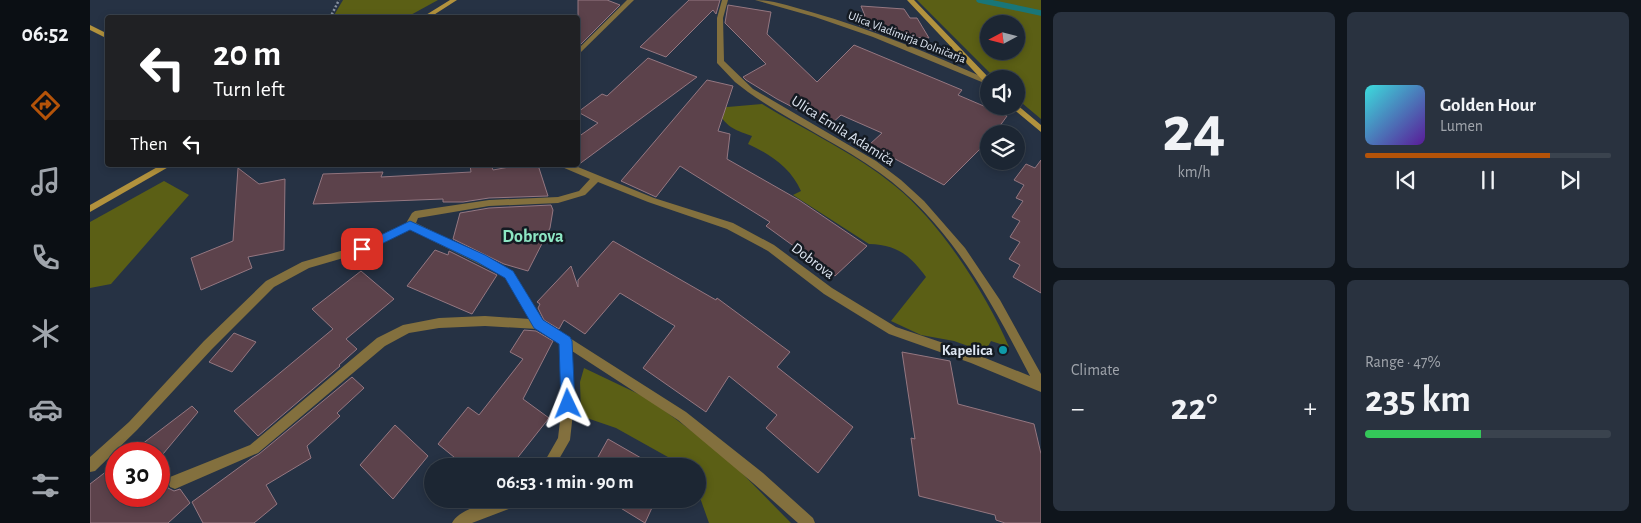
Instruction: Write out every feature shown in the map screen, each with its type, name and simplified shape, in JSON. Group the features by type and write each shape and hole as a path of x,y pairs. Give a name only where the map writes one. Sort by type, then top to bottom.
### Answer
{"street":[{"path":"429,15 454,0"},
{"path":"580,50 631,0"},
{"name":"Ulica Emila Adamiča","path":"725,0 720,18 720,60 739,80 764,99 853,150 898,182 932,214 976,270 1014,334 1041,386"},
{"name":"Ulica Vladimirja Dolničarja","path":"758,0 818,16 877,36 945,62 980,78"},
{"path":"910,0 980,73"},
{"path":"90,27 105,35"},
{"path":"1025,115 1041,129"},
{"path":"90,209 164,167"},
{"name":"Dobrova","path":"570,167 595,179 651,200 730,226 771,248 828,292 893,331 973,358 1041,386"},
{"path":"90,466 133,426 208,345 270,284 306,265 362,249 410,225 414,215 488,203 558,200 582,193 595,179"},
{"path":"410,225 509,274 539,324 682,416 758,478 808,523"},
{"path":"175,482 254,449 381,342 407,328 439,323 485,321 539,324"},
{"path":"553,458 564,440 568,404 566,341"},
{"path":"458,523 474,514 491,508"}],"path":[{"path":"332,15 339,0"}],"shaded area":[{"path":"343,0 438,0 411,15 334,15"},
{"path":"917,0 1041,0 1041,119 1025,106 1025,70 987,70"},
{"path":"762,104 864,163 912,201 929,219 961,260 988,305 1009,347 991,341 985,352 954,341 921,335 891,321 926,277 902,253 887,246 869,244 793,195 801,191 792,175 772,157 748,144 752,136 730,126 716,108"},
{"path":"164,181 189,195 111,284 90,288 90,222"},
{"path":"584,368 649,399 725,456 791,523 709,523 704,508 706,508 706,458 670,458 616,428 581,416 580,382"}],"building":[{"path":"578,0 607,0 620,5 580,45 580,15 578,15"},
{"path":"689,0 720,0 716,14 713,10 666,57 640,47"},
{"path":"728,5 771,12 767,34 817,82 854,45 962,90 958,95 980,104 980,115 1007,116 1000,125 980,125 980,149 944,185 869,145 882,133 841,115 829,126 777,99 746,80 743,77 766,64 725,23"},
{"path":"861,6 904,9 910,18 917,18 929,38 889,36 859,25 860,16 865,16"},
{"path":"648,58 697,77 580,164 580,136 598,123 580,113 580,110 602,94 607,96"},
{"path":"707,80 733,86 718,131 730,134 727,159 799,200 867,246 835,276 766,226 770,222 680,166 656,197 621,181"},
{"path":"1041,160 1041,293 1013,277 1020,265 1009,259 1020,242 1010,237 1020,221 1012,217 1023,201 1016,198 1024,185 1014,180 1022,170 1025,170 1026,164 1035,168"},
{"path":"470,167 492,167 493,170 509,167 539,167 548,196 489,198 463,202 443,202 443,199 313,204 323,174 383,172 381,177 471,172"},
{"path":"238,168 259,184 285,179 284,250 248,257 252,268 201,290 191,258 233,241"},
{"path":"551,205 553,210 550,228 528,271 504,264 453,239 460,213 489,208"},
{"path":"613,241 716,300 717,298 790,352 777,367 853,427 818,473 766,428 777,415 729,376 706,412 643,368 675,326 620,293 585,334 564,320 559,329 544,320 538,308 540,304 537,302 571,266 578,287 578,280"},
{"path":"435,250 448,255 449,251 497,275 472,314 407,286"},
{"path":"361,271 394,299 346,339 357,349 340,366 258,436 234,411 333,329 312,309"},
{"path":"524,330 536,331 553,341 523,399 549,418 517,458 455,458 438,444 468,407 479,415 523,359 510,352"},
{"path":"234,333 256,342 232,372 209,362"},
{"path":"902,352 950,361 958,404 1034,424 1041,454 1041,523 1005,523 996,520 995,515 919,496 911,438 915,439"},
{"path":"352,377 364,388 337,413 340,416 307,446 311,458 266,485 277,504 254,523 203,523 192,502 259,454"},
{"path":"192,406 198,412 170,446 170,442 145,442"},
{"path":"395,425 428,456 424,458 424,461 393,499 360,465"},
{"path":"608,439 641,458 597,458"},
{"path":"105,472 105,507 170,507 170,489 174,491 180,489 190,503 168,523 90,523 90,484"},
{"path":"621,508 652,508 645,523"}],"waterway":[{"path":"979,0 1041,13"}],"place":[{"name":"Kapelica","path":"1003,350"}],"district":[{"name":"Dobrova","path":"533,237"}],"route":[{"path":"362,249 410,225 509,274 539,324 566,341 568,404"}]}
